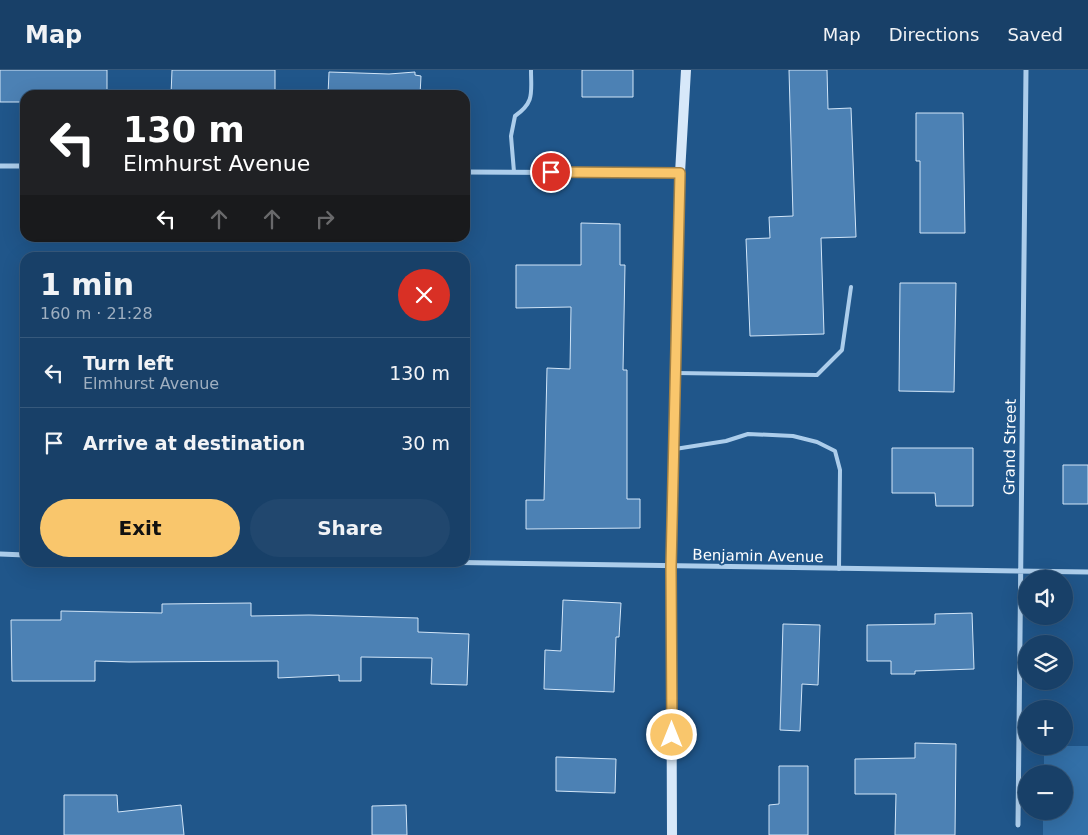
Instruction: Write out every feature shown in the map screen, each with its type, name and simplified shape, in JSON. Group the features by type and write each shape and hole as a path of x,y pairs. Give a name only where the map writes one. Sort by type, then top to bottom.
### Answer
{"street":[{"path":"672,835 671,567 673,449 680,173 686,70"},
{"name":"Grand Street","path":"1021,570 1026,70"},
{"path":"0,166 20,166"},
{"path":"470,172 680,173"},
{"path":"0,554 20,555"},
{"name":"Benjamin Avenue","path":"470,563 1018,571"},
{"name":"Benjamin Avenue","path":"1073,572 1088,572"},
{"name":"Grand Street","path":"1018,825 1020,625"}],"lane":[{"path":"514,172 511,136 515,116 527,108 531,96 531,70"},
{"path":"676,373 818,374 842,350 851,287"},
{"path":"673,449 726,441 748,434 793,436 818,442 835,451 840,470 839,569"}],"shaded area":[{"path":"1073,746 1088,746 1088,835 1043,835 1043,820 1073,820 1073,765 1044,765 1044,755 1073,755"}],"building":[{"path":"0,70 107,70 107,90 20,90 20,102 0,102"},
{"path":"172,70 275,70 275,90 171,90"},
{"path":"582,70 633,70 633,97 582,97"},
{"path":"789,70 827,70 828,109 851,108 856,237 821,238 824,334 750,336 746,239 770,238 769,217 793,216"},
{"path":"329,72 389,74 415,72 415,75 421,76 420,90 328,90"},
{"path":"916,113 963,113 965,233 920,233 920,161 916,161"},
{"path":"581,223 620,224 620,265 625,265 623,370 627,370 627,499 640,499 640,528 526,529 526,500 544,500 547,368 570,369 571,307 516,308 516,265 581,265"},
{"path":"900,283 956,283 954,392 899,391"},
{"path":"892,448 973,448 973,506 936,506 935,493 892,493"},
{"path":"1063,465 1088,465 1088,504 1063,504"},
{"path":"563,600 621,603 619,637 616,637 614,692 544,689 545,650 561,651"},
{"path":"251,603 251,616 309,615 418,618 418,632 469,634 467,685 431,684 432,658 361,657 361,681 339,681 339,675 278,678 278,661 95,661 95,681 12,681 11,620 61,620 61,611 162,613 162,604"},
{"path":"972,613 974,669 915,671 915,674 891,674 891,661 867,661 867,625 935,624 935,614"},
{"path":"783,624 820,625 818,685 802,684 800,731 780,730"},
{"path":"915,743 956,744 955,835 895,835 896,794 855,794 855,759 915,758"},
{"path":"556,757 616,759 615,793 556,791"},
{"path":"779,766 808,766 808,835 769,835 769,805 779,804"},
{"path":"64,795 117,795 118,812 181,805 184,835 64,835"},
{"path":"406,805 407,835 372,835 372,806"}],"route":[{"path":"551,172 680,173 671,567 672,735"}]}
